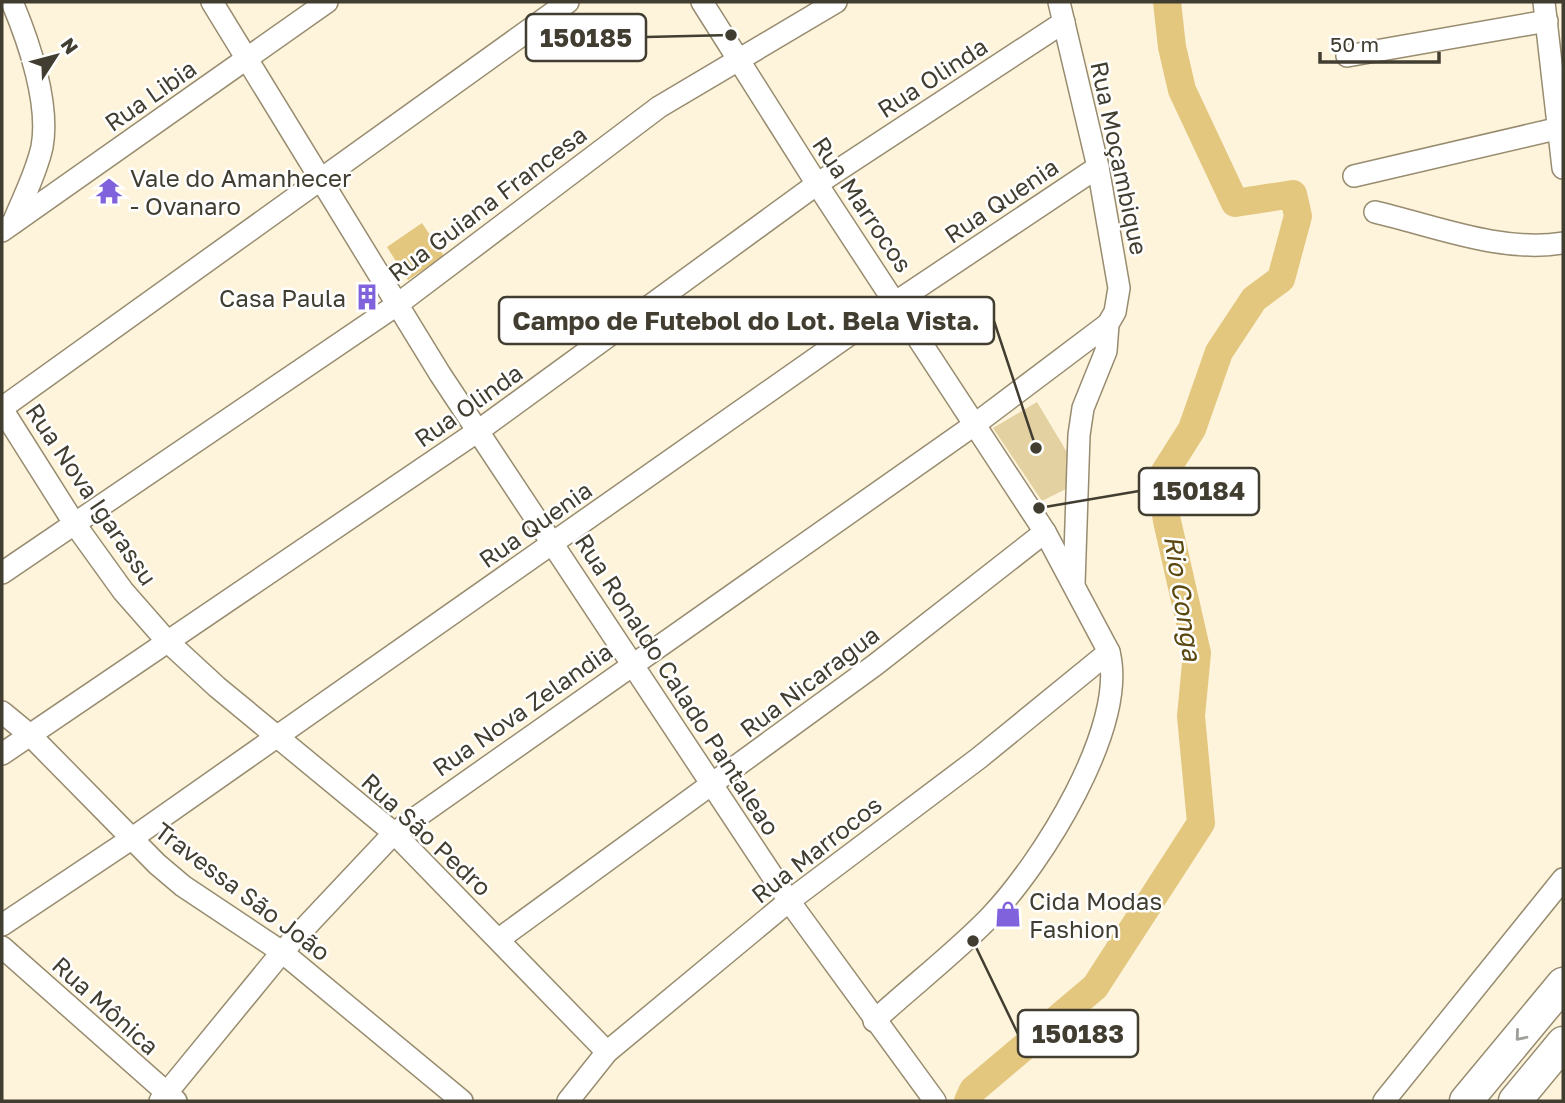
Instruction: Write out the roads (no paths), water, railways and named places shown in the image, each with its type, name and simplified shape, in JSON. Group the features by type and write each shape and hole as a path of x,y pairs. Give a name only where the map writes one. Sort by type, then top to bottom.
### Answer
{"highway":[{"path":"1466,1101 1563,984"},
{"path":"1515,1101 1563,1043"}],"street":[{"path":"7,227 36,168 44,120 32,60 12,2"},
{"name":"Rua Ronaldo Calado Pantaleao","path":"212,2 478,431 789,901 935,1101"},
{"name":"Rua Libia","path":"7,227 327,2"},
{"path":"2,408 568,2"},
{"name":"Rua Marrocos","path":"702,2 817,184 1045,532 1109,652 1114,686 1099,738 1073,800 1018,882 990,917 874,1021"},
{"name":"Rua Guiana Francesa","path":"2,573 398,304 659,107 739,62 836,2"},
{"path":"1347,56 1546,11 1563,168"},
{"name":"Rua Moçambique","path":"1062,12 1098,167 1119,288 1115,312 1108,324 1106,351 1083,408 1079,435 1074,584"},
{"name":"Rua Olinda","path":"2,754 166,640 478,431 817,184 1062,12"},
{"path":"1354,176 1560,128"},
{"name":"Rua Quenia","path":"2,925 131,839 275,735 896,302 1098,167"},
{"path":"1375,212 1506,243 1540,247 1563,243"},
{"name":"Rua Nova Zelandia","path":"168,1099 282,952 394,832 974,425 1108,324"},
{"name":"Rua Nova Igarassu","path":"2,408 74,523 123,591 166,640"},
{"name":"Rua Nicaragua","path":"499,939 713,785 1045,532"},
{"name":"Rua São Pedro","path":"166,640 275,735 394,832 607,1052"},
{"name":"Rua Marrocos","path":"568,1101 607,1052 789,901 979,758 1109,652"},
{"name":"Travessa São João","path":"2,712 30,735 131,839 183,886 282,952 462,1101"},
{"path":"1384,1101 1563,879"},
{"name":"Rua Mônica","path":"2,947 168,1099"}],"waterway":[{"name":"Rio Conga","path":"968,1101 973,1090 1095,987 1201,823 1191,716 1197,653 1167,521 1161,478 1192,429 1219,352 1254,299 1281,279 1298,216 1293,194 1235,203 1182,90 1172,47 1167,2"}],"place":[{"name":"150185","path":"731,35"},
{"name":"Vale do Amanhecer - Ovanaro","path":"109,191"},
{"name":"Casa Paula","path":"367,297"},
{"name":"Campo de Futebol do Lot. Bela Vista.","path":"1036,448"},
{"name":"150184","path":"1039,508"},
{"name":"Cida Modas Fashion","path":"1008,914"},
{"name":"150183","path":"973,941"}]}
